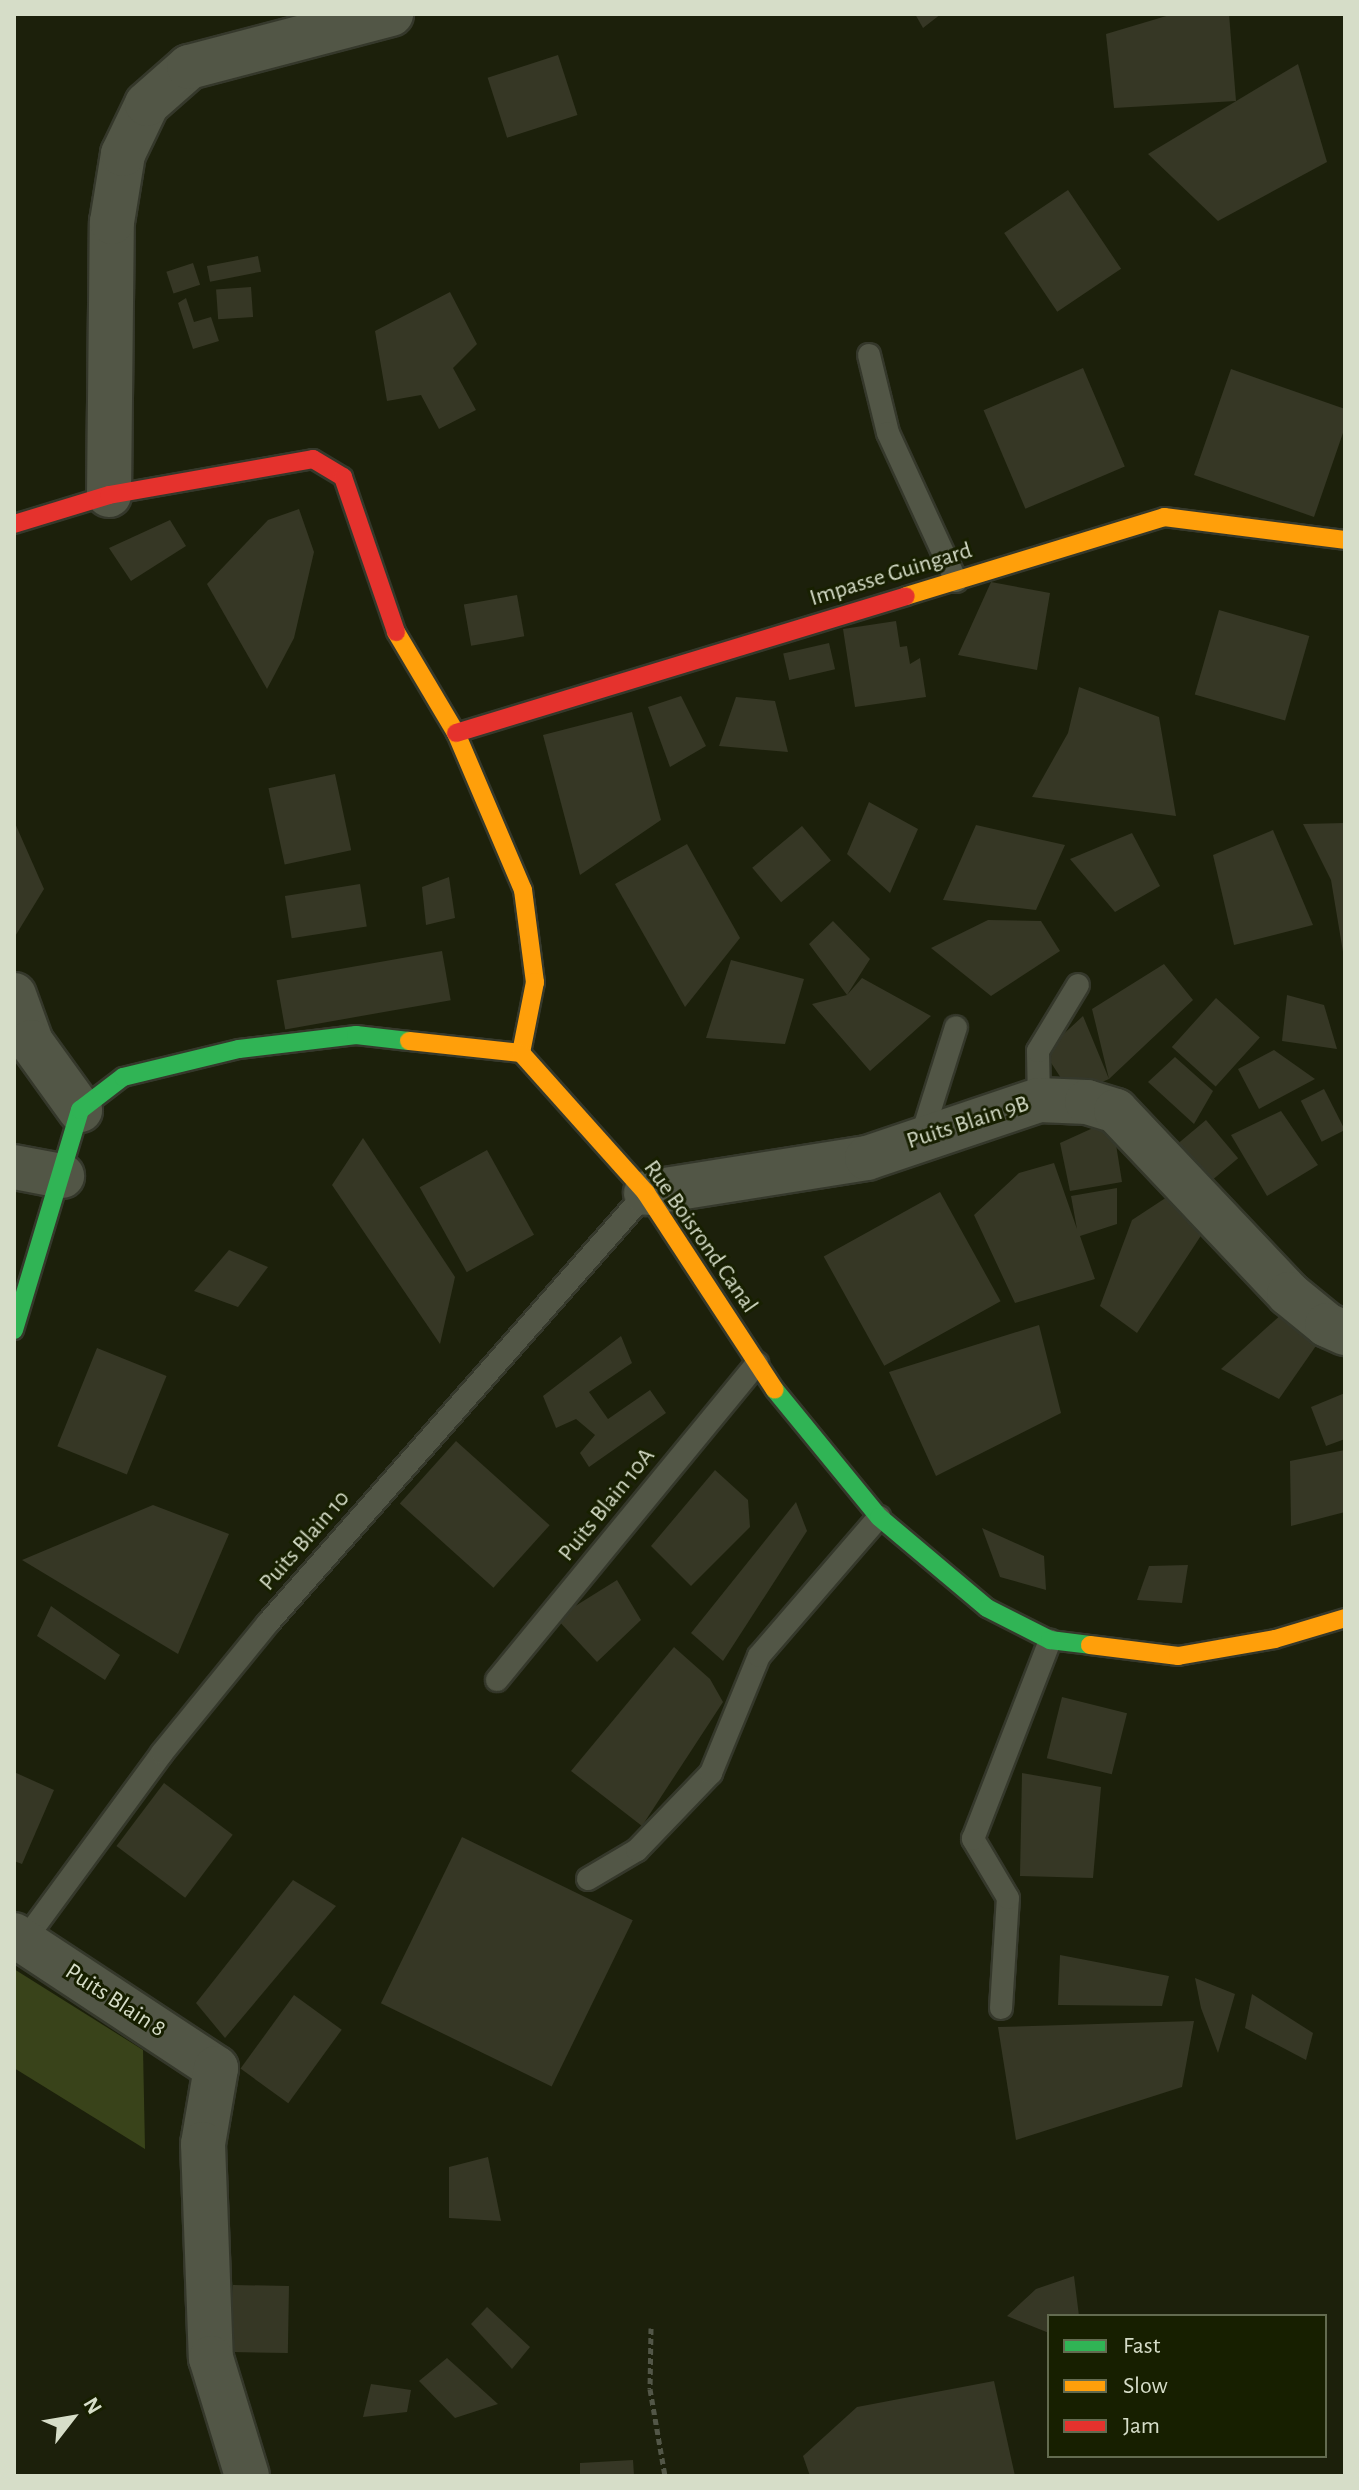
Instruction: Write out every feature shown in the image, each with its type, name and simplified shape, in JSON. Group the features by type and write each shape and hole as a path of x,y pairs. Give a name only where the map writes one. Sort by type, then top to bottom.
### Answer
{"street":[{"path":"109,495 112,222 123,154 147,104 189,67 391,14"},
{"path":"14,524 109,495 313,459 343,477 393,627 456,733 523,890 535,982 521,1053 356,1035 239,1049 123,1077 80,1110 14,1330"},
{"name":"Impasse Guingard","path":"456,733 1164,517 1345,540"},
{"path":"14,995 31,1042 80,1110"},
{"name":"Rue Boisrond Canal","path":"521,1053 646,1193 789,1411 879,1517 987,1608 1050,1640 1178,1656 1275,1639 1345,1618"},
{"name":"Puits Blain 9B","path":"646,1193 867,1158 1039,1100 1087,1102 1116,1111 1289,1294 1327,1325 1345,1333"},
{"path":"14,1167 62,1176"},
{"name":"Puits Blain 8","path":"19,1938 216,2068 203,2144 211,2358 247,2476"}],"lane":[{"path":"869,355 888,433 956,581"},
{"path":"1039,1100 1038,1051 1078,985"},
{"path":"921,1138 956,1027"},
{"name":"Puits Blain 10","path":"19,1938 162,1753 268,1623 646,1193"},
{"name":"Puits Blain 10A","path":"497,1680 757,1363"},
{"path":"588,1879 637,1850 711,1773 759,1656 879,1517"},
{"path":"1001,2008 1008,1898 973,1839 1050,1640"}],"path":[{"path":"651,2328 650,2389 665,2476"}],"green space":[{"path":"14,1969 143,2050 145,2149 14,2068"}],"building":[{"path":"915,14 941,14 923,28"},
{"path":"1173,14 1229,14 1236,101 1114,108 1106,34"},
{"path":"558,55 577,115 507,138 488,78"},
{"path":"1298,64 1327,162 1218,221 1148,154"},
{"path":"1068,190 1121,269 1057,312 1004,233"},
{"path":"258,256 261,272 210,282 207,266"},
{"path":"193,263 200,285 173,294 166,272"},
{"path":"251,287 253,317 218,319 216,289"},
{"path":"450,292 477,344 453,368 476,410 439,429 421,395 387,401 375,331"},
{"path":"186,298 194,322 211,317 219,341 193,349 178,303"},
{"path":"1083,368 1125,466 1025,509 984,410"},
{"path":"1231,369 1345,409 1345,427 1314,517 1194,475"},
{"path":"299,509 314,552 294,638 267,689 207,584 268,520"},
{"path":"170,520 186,546 131,581 109,548"},
{"path":"991,582 1050,593 1037,670 958,655"},
{"path":"517,595 524,636 471,646 464,604"},
{"path":"1219,610 1309,636 1285,721 1195,695"},
{"path":"896,621 900,647 907,646 910,664 920,658 926,697 855,707 843,629"},
{"path":"829,643 835,669 789,680 783,654"},
{"path":"1079,687 1159,717 1176,816 1032,797 1068,733"},
{"path":"681,696 706,746 670,767 648,707"},
{"path":"736,697 775,701 788,752 719,746"},
{"path":"632,712 661,820 580,875 543,735"},
{"path":"335,774 351,850 285,864 268,788"},
{"path":"869,802 918,829 890,893 847,854"},
{"path":"14,821 44,889 14,938"},
{"path":"1345,823 1343,952 1331,880 1303,824"},
{"path":"976,825 1065,845 1036,910 943,900"},
{"path":"802,826 831,860 781,902 752,868"},
{"path":"1273,830 1313,925 1234,945 1213,855"},
{"path":"1132,833 1160,886 1115,912 1070,859"},
{"path":"687,844 740,938 685,1007 615,884"},
{"path":"449,877 455,918 426,925 422,887"},
{"path":"360,884 367,926 292,938 285,896"},
{"path":"988,920 1041,921 1060,951 991,996 931,948"},
{"path":"833,921 870,959 847,995 809,944"},
{"path":"442,951 451,1000 285,1029 277,980"},
{"path":"731,960 804,979 785,1044 706,1038"},
{"path":"1164,964 1193,1000 1109,1079 1092,1009"},
{"path":"862,978 931,1016 870,1071 812,1004 847,995"},
{"path":"1287,995 1324,1005 1337,1049 1282,1041"},
{"path":"1216,998 1260,1037 1216,1087 1172,1047"},
{"path":"1083,1016 1109,1079 1072,1095 1044,1052"},
{"path":"1274,1050 1315,1079 1259,1109 1238,1069"},
{"path":"1175,1057 1213,1091 1194,1124 1148,1082"},
{"path":"1324,1089 1345,1130 1322,1142 1301,1101"},
{"path":"1281,1111 1318,1165 1267,1196 1231,1135"},
{"path":"1206,1120 1238,1158 1202,1189 1170,1150"},
{"path":"1093,1128 1114,1132 1122,1182 1070,1191 1060,1143"},
{"path":"363,1138 455,1277 440,1344 332,1185"},
{"path":"487,1150 534,1235 467,1272 420,1187"},
{"path":"1054,1163 1077,1229 1071,1196 1117,1188 1117,1224 1080,1236 1095,1279 1015,1303 974,1215 1019,1173"},
{"path":"940,1192 1001,1301 884,1366 824,1256"},
{"path":"1167,1197 1206,1228 1137,1333 1100,1306 1132,1220"},
{"path":"229,1250 268,1267 238,1307 194,1291"},
{"path":"1284,1312 1318,1343 1279,1399 1221,1369"},
{"path":"1039,1325 1061,1413 936,1476 889,1372"},
{"path":"621,1336 632,1363 589,1392 608,1419 650,1390 666,1413 589,1467 580,1453 595,1435 576,1419 556,1428 543,1396"},
{"path":"97,1348 167,1376 127,1474 57,1446"},
{"path":"1345,1393 1345,1439 1326,1446 1311,1407"},
{"path":"456,1441 550,1525 493,1588 400,1503"},
{"path":"1345,1450 1345,1512 1291,1526 1290,1461"},
{"path":"715,1470 748,1500 750,1527 691,1586 651,1546"},
{"path":"796,1502 807,1531 723,1661 691,1633"},
{"path":"153,1505 229,1534 178,1654 22,1560"},
{"path":"982,1528 1044,1556 1046,1590 1000,1577"},
{"path":"1188,1565 1182,1603 1137,1600 1149,1566"},
{"path":"617,1580 641,1620 597,1662 556,1618"},
{"path":"51,1606 120,1655 105,1680 37,1636"},
{"path":"674,1647 710,1679 723,1702 642,1826 571,1771"},
{"path":"1062,1697 1127,1713 1112,1774 1047,1758"},
{"path":"14,1772 54,1790 22,1864 14,1861"},
{"path":"1022,1773 1101,1787 1093,1878 1020,1876"},
{"path":"164,1783 233,1835 185,1898 116,1846"},
{"path":"462,1837 633,1920 552,2087 381,2003"},
{"path":"293,1880 336,1906 225,2038 196,2003"},
{"path":"1060,1955 1169,1976 1162,2006 1058,2005"},
{"path":"1195,1978 1235,1994 1218,2053 1201,2008"},
{"path":"1252,1994 1313,2033 1306,2060 1245,2028"},
{"path":"294,1995 342,2030 288,2103 241,2069"},
{"path":"1194,2021 1182,2087 1016,2140 998,2027"},
{"path":"488,2157 501,2221 449,2218 449,2167"},
{"path":"1074,2276 1079,2314 1047,2314 1047,2332 1007,2316 1036,2289"},
{"path":"233,2285 289,2286 288,2353 232,2352"},
{"path":"487,2307 530,2347 512,2369 471,2324"},
{"path":"447,2358 498,2404 455,2418 419,2381"},
{"path":"994,2381 1015,2476 810,2476 803,2456 857,2407"},
{"path":"371,2384 411,2390 407,2412 363,2417"},
{"path":"633,2460 634,2476 580,2476 580,2463"}],"traffic: fast":[{"path":"14,1330 80,1110 123,1077 239,1049 356,1035 409,1041"},
{"path":"775,1390 879,1517 987,1608 1050,1640 1090,1645"}],"traffic: slow":[{"path":"906,596 1164,517 1345,540"},
{"path":"396,632 456,733 523,890 535,982 521,1053"},
{"path":"409,1041 521,1053 646,1193 775,1390"},
{"path":"1090,1645 1178,1656 1275,1639 1345,1618"}],"traffic: jam":[{"path":"14,524 109,495 313,459 343,477 396,632"},
{"path":"456,733 906,596"}]}
